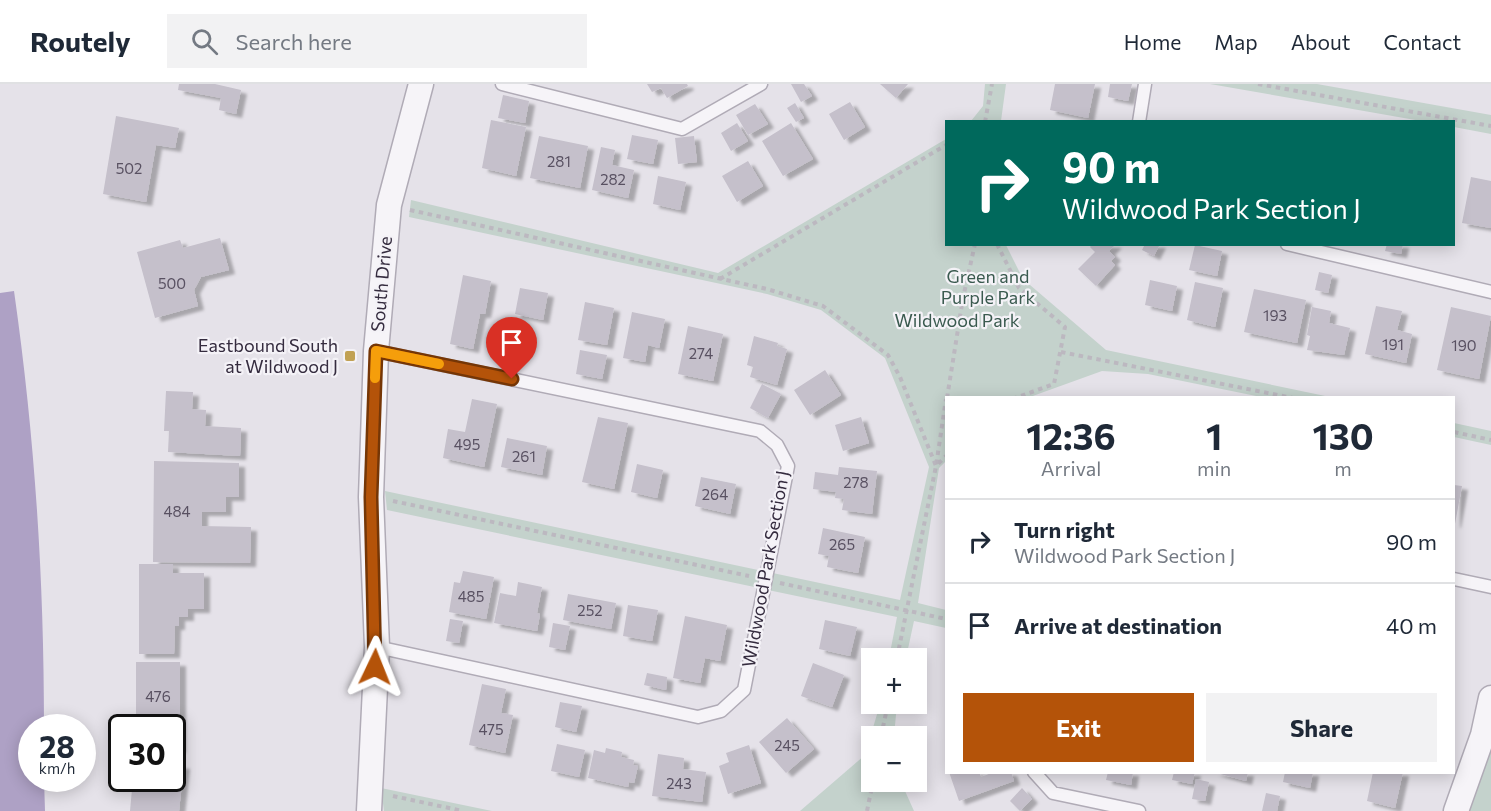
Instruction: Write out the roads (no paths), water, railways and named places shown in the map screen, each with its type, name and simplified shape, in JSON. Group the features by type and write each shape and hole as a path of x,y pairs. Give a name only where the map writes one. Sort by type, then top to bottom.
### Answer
{"street":[{"name":"South Drive","path":"368,801 377,646 371,497 376,351 389,205 420,84"},
{"path":"1456,811 1483,735 1491,698"}],"lane":[{"path":"502,84 682,129 761,84"},
{"path":"1139,120 1145,84"},
{"path":"1296,246 1491,292"},
{"name":"Wildwood Park Section J","path":"376,351 760,431 777,445 788,466 744,690 721,711 698,717 377,646"},
{"path":"1455,579 1491,587"},
{"path":"1036,774 1053,794 1139,811"}],"place":[{"name":"Eastbound South at Wildwood J","path":"350,356"}],"park label":[{"name":"Green and Purple Park","path":"988,287"},
{"name":"Wildwood Park","path":"957,321"}]}
